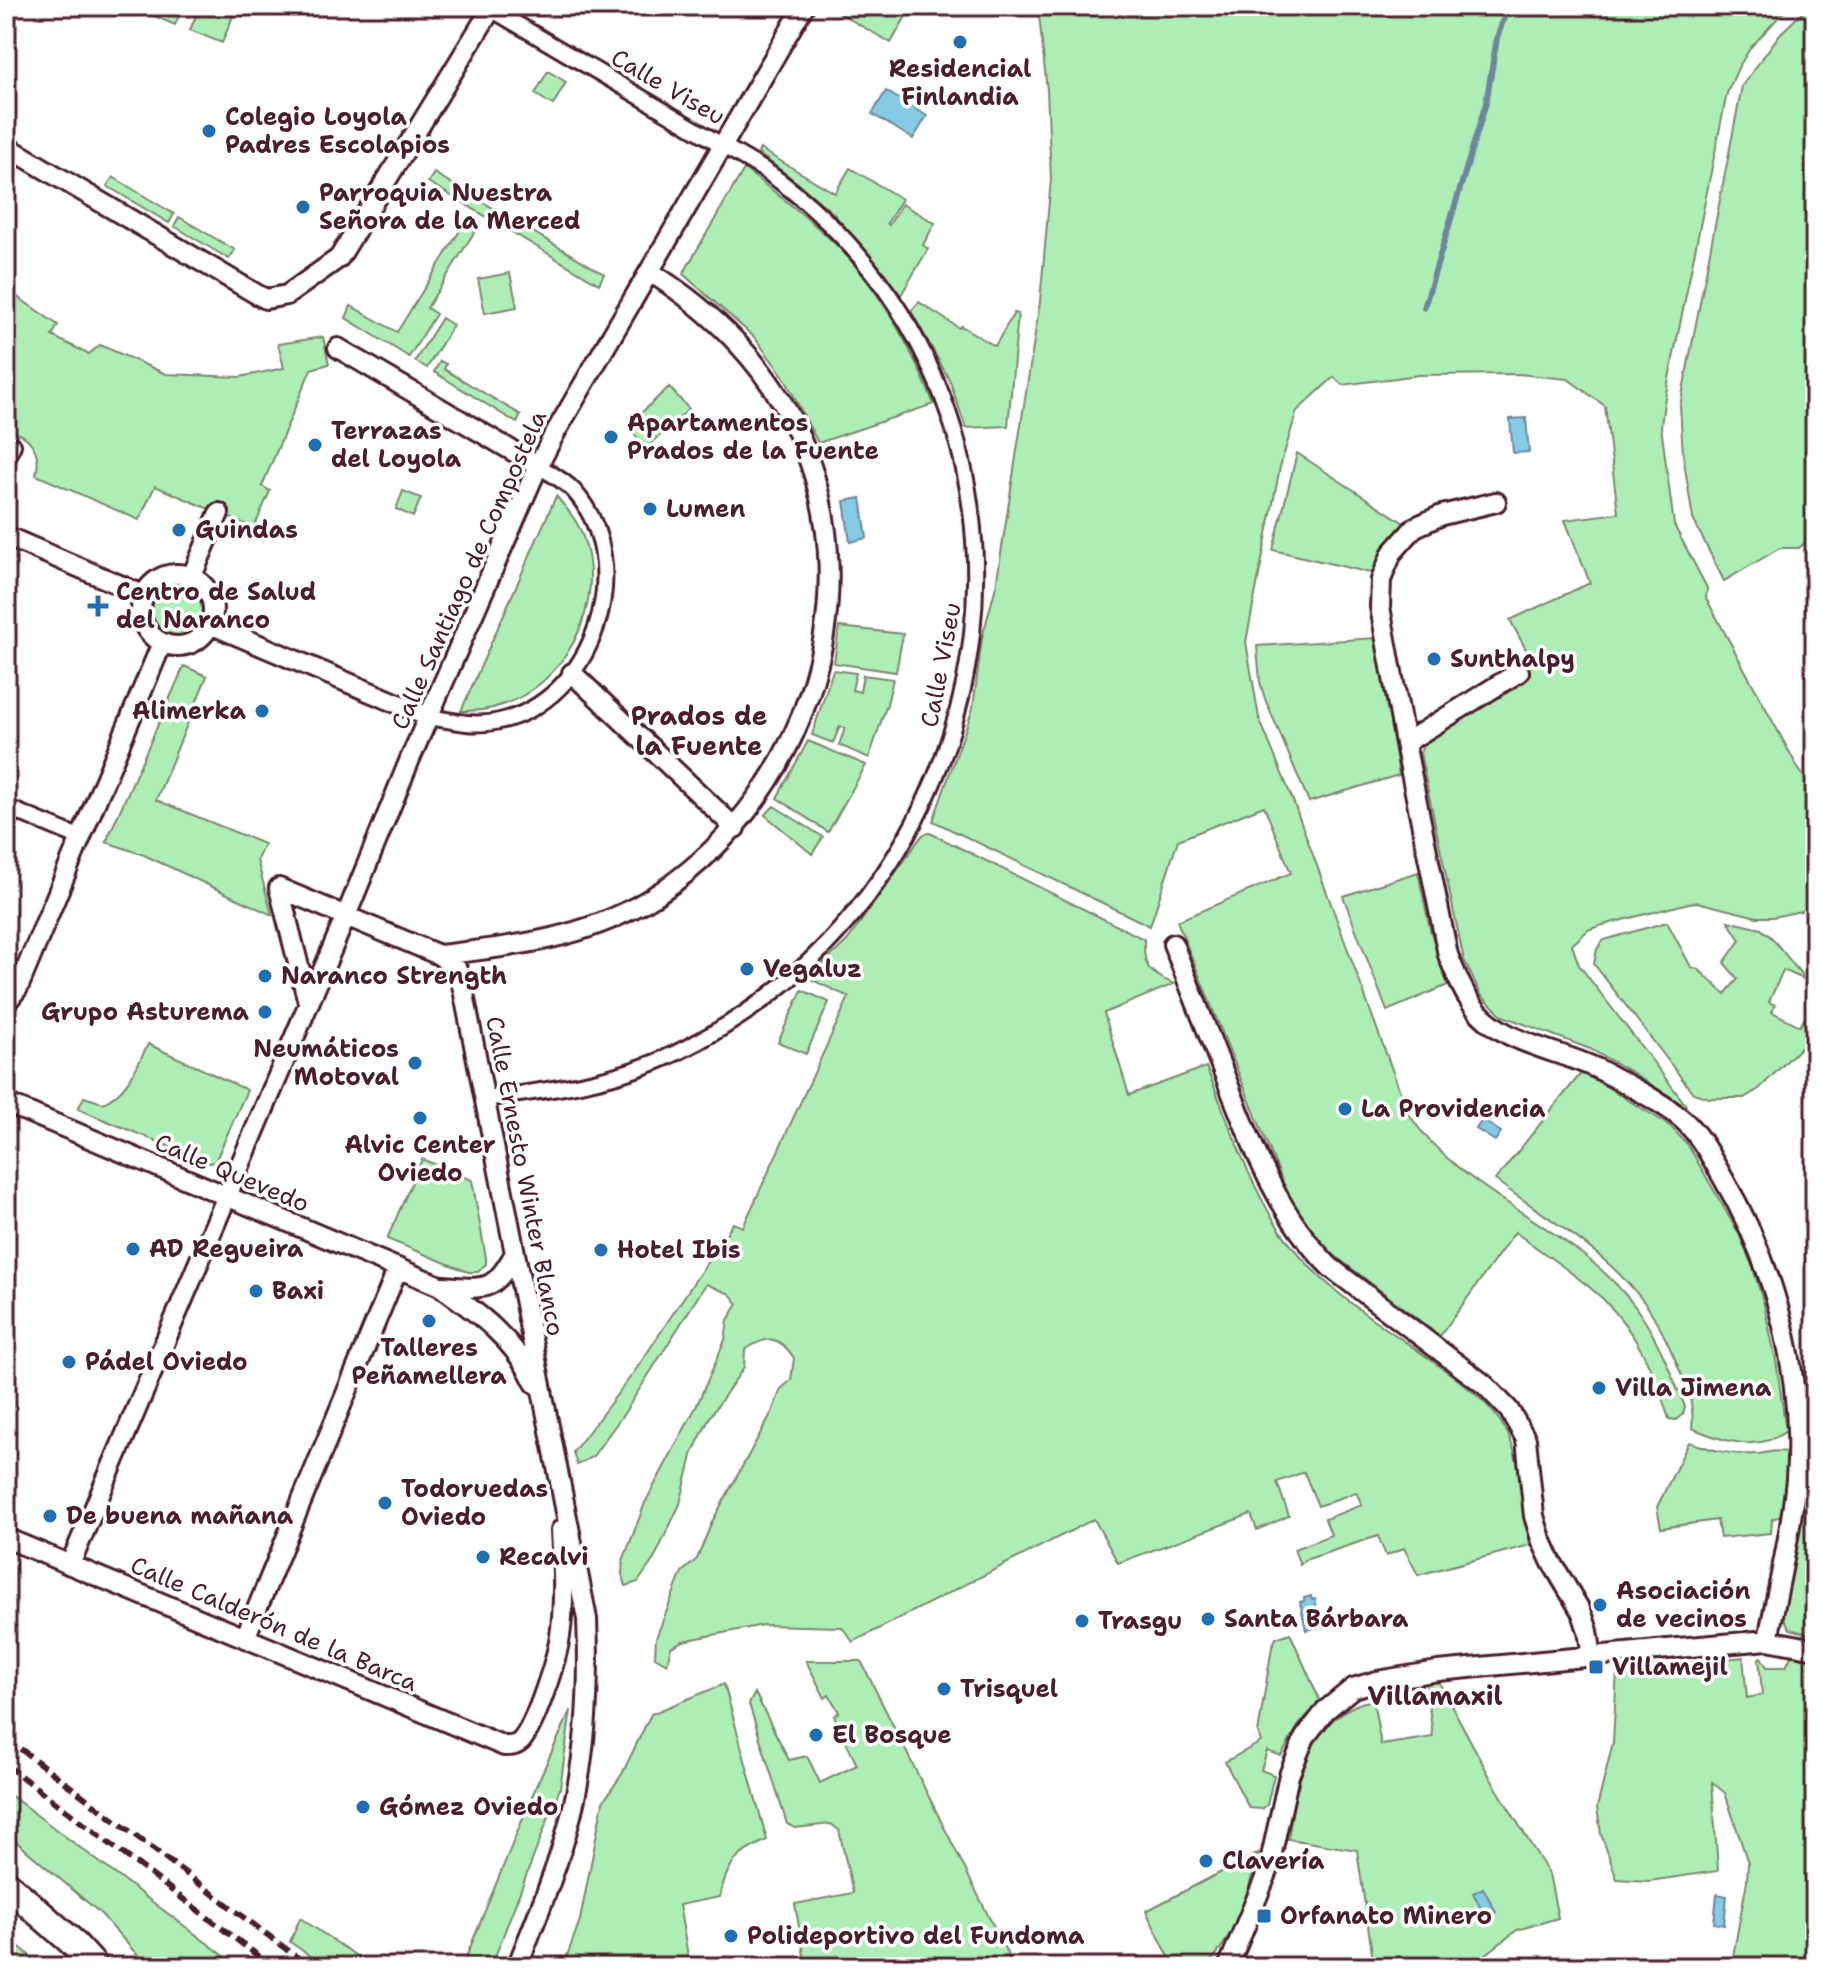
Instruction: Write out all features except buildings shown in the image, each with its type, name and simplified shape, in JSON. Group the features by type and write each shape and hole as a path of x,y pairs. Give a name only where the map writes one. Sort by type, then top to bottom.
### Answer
{"main road":[{"path":"6,1884 71,1941 95,1967"}],"street":[{"name":"Calle Santiago de Compostela","path":"70,1565 538,466 804,6"},
{"name":"Calle Viseu","path":"485,1099 591,1082 674,1054 764,999 806,964 844,925 897,856 931,789 963,692 976,599 973,517 957,437 931,368 893,303 851,246 793,192 723,145 492,7"},
{"path":"6,146 266,299 279,298 294,291 339,258 492,7"},
{"path":"439,955 516,946 559,937 604,922 647,901 680,878 735,828 779,765 809,698 819,664 827,612 829,569 827,541 809,461 799,435 772,387 746,354 709,315 650,272"},
{"path":"210,624 429,717 472,725 498,722 534,707 564,684 592,639 601,612 605,582 603,555 598,531 587,508 572,488 338,348"},
{"path":"6,461 13,445"},
{"path":"1496,502 1442,515 1415,527 1392,553 1381,580 1380,607 1448,955 1473,1006 1488,1022 1510,1035 1594,1067 1681,1118 1700,1140 1738,1202 1767,1266 1780,1312 1790,1363 1797,1444 1796,1479 1768,1640"},
{"path":"192,576 219,513"},
{"path":"6,536 143,595"},
{"path":"180,573 192,576 201,582 212,602 210,624 204,634 185,645 162,643 146,628 141,618 143,595 158,578 180,573"},
{"path":"6,1003 18,988 162,643"},
{"path":"1405,743 1519,672"},
{"path":"572,673 735,828"},
{"path":"6,807 81,838"},
{"name":"Calle Ernesto Winter Blanco","path":"308,1002 279,888 439,955 457,969 461,979 587,1619 587,1719 569,1827 517,1967"},
{"path":"1173,944 1248,1135 1291,1222 1309,1247 1330,1267 1485,1385 1515,1420 1526,1439 1534,1516 1541,1539 1582,1613 1592,1657"},
{"name":"Calle Quevedo","path":"6,1103 440,1286 508,1339 526,1363 547,1408"},
{"name":"Calle Quevedo","path":"440,1286 487,1287 496,1281 515,1253"},
{"path":"245,1638 398,1268"},
{"name":"Calle Ernesto Winter Blanco","path":"523,1739 544,1692 560,1638 563,1576 558,1467"},
{"name":"Calle Calderón de la Barca","path":"6,1538 504,1746 515,1746 523,1739"},
{"path":"1228,1967 1268,1871 1289,1775 1305,1737 1340,1697 1353,1688 1418,1674 1768,1640 1815,1649"}],"green space":[{"path":"145,6 183,6 175,25 143,11"},
{"path":"200,6 237,6 222,43 190,30"},
{"path":"843,6 889,6 906,16 891,43 839,13"},
{"path":"1038,6 1789,6 1751,47 1727,93 1661,426 1674,525 1707,588 1706,598 1798,768 1815,793 1815,908 1773,917 1757,917 1697,902 1689,903 1599,926 1588,930 1572,945 1579,965 1685,1107 1590,1049 1503,1016 1481,995 1464,960 1420,753 1424,743 1527,675 1530,657 1510,620 1590,583 1565,520 1618,513 1605,406 1568,379 1518,374 1419,375 1342,385 1334,377 1297,411 1280,467 1246,642 1259,718 1292,798 1408,1113 1431,1142 1459,1168 1583,1255 1612,1280 1644,1319 1664,1356 1685,1407 1676,1420 1669,1419 1644,1355 1616,1313 1583,1282 1515,1232 1440,1336 1330,1252 1294,1210 1177,921 1291,873 1264,806 1178,840 1150,926 933,821 973,708 982,638 996,586 1040,302 1051,179 1047,90"},
{"path":"1809,6 1815,6 1815,534 1799,548 1780,548 1724,581 1693,519 1683,455 1680,406 1742,86 1780,34"},
{"path":"548,71 566,82 553,105 535,94"},
{"path":"760,149 835,193 850,168 902,199 887,223 889,225 902,204 935,223 923,245 928,249 901,295 834,214 758,153"},
{"path":"744,169 810,221 861,272 897,326 934,404 818,443 784,377 755,338 683,274"},
{"path":"434,173 604,274 599,284 428,182"},
{"path":"113,177 174,214 169,223 107,186"},
{"path":"469,216 480,223 427,308 436,314 409,357 346,318 351,306 397,332"},
{"path":"179,217 235,250 229,259 174,226"},
{"path":"510,273 517,307 485,313 478,279"},
{"path":"6,289 58,325 52,336 89,354 100,345 166,374 240,377 284,368 278,344 323,337 329,364 311,369 262,486 270,491 254,528 155,486 139,520 36,475 37,459 28,439 6,430"},
{"path":"919,302 959,328 961,326 995,346 1014,313 1018,314 1008,426 966,428 949,379 911,311"},
{"path":"442,318 453,325 427,368 415,361"},
{"path":"440,361 446,364 444,369 521,415 517,423 434,372"},
{"path":"669,387 689,409 646,448 627,426"},
{"path":"1297,453 1404,523 1383,551 1375,574 1273,550"},
{"path":"403,491 421,498 413,517 396,509"},
{"path":"556,496 581,531 590,568 588,598 580,628 566,656 545,679 521,697 492,708 461,711"},
{"path":"178,584 196,592 204,610 196,628 178,636 160,628 152,610 160,592"},
{"path":"839,627 903,634 896,672 834,663"},
{"path":"1376,638 1399,775 1309,802 1265,699 1260,682 1257,646"},
{"path":"184,666 207,676 156,800 264,844 257,860 272,915 144,855 106,842"},
{"path":"833,670 856,673 852,690 860,692 863,675 893,679 869,758 839,745 845,728 840,726 833,743 812,735"},
{"path":"808,741 866,765 828,832 777,798"},
{"path":"774,806 823,837 812,854 765,815"},
{"path":"930,833 1144,939 1149,968 1174,984 1104,1013 1129,1095 1206,1067 1257,1190 1284,1236 1300,1256 1348,1301 1467,1387 1501,1422 1512,1443 1530,1545 1418,1575 1404,1548 1386,1556 1378,1536 1305,1560 1300,1565 1294,1549 1331,1535 1325,1519 1362,1505 1356,1492 1318,1506 1304,1472 1277,1482 1289,1516 1257,1530 1251,1514 1118,1563 1094,1519 853,1642 842,1627 763,1625 683,1641 671,1647 667,1664 655,1657 656,1638 682,1572 697,1559 712,1522 772,1412 781,1389 791,1380 794,1358 783,1345 772,1340 745,1350 744,1367 710,1417 693,1452 680,1504 654,1559 638,1582 626,1586 622,1574 623,1561 645,1503 697,1405 725,1340 728,1320 738,1304 730,1294 706,1284 625,1412 593,1456 577,1465 573,1452 635,1371 733,1223 743,1227 849,997 808,978 847,941 921,837"},
{"path":"1418,872 1430,929 1448,985 1387,1011 1343,896"},
{"path":"1728,921 1761,929 1806,980 1783,970 1769,1002 1775,1005 1772,1012 1800,1026 1804,1019 1810,1022 1803,1045 1759,1089 1744,1098 1709,1098 1693,1093 1594,964 1597,949 1604,940 1667,922 1691,967 1698,969 1725,994 1738,979 1724,963 1740,940"},
{"path":"802,990 829,1002 806,1054 778,1042"},
{"path":"148,1044 247,1090 215,1162 209,1163 78,1109 84,1097 103,1103 119,1093"},
{"path":"1582,1072 1669,1125 1688,1145 1739,1234 1764,1305 1776,1360 1786,1431 1775,1438 1764,1442 1740,1443 1692,1428 1691,1403 1668,1343 1634,1289 1578,1238 1495,1180"},
{"path":"422,1159 472,1180 486,1258 486,1264 478,1272 468,1272 387,1239"},
{"path":"1815,1440 1815,1636 1790,1629 1782,1606 1807,1451"},
{"path":"1689,1442 1737,1454 1786,1452 1791,1461 1784,1515 1772,1519 1771,1533 1720,1538 1717,1520 1661,1528 1657,1507"},
{"path":"1290,1633 1320,1701 1298,1726 1281,1756 1267,1751 1261,1770 1274,1775 1267,1805 1262,1809 1249,1808 1225,1762 1261,1742 1258,1733 1272,1647 1276,1638"},
{"path":"1793,1652 1815,1657 1815,1967 1731,1967 1748,1863 1725,1793 1712,1782 1718,1871 1649,1881 1617,1879 1601,1834 1597,1808 1613,1742 1617,1670 1743,1657 1747,1698 1762,1695 1759,1658 1767,1667 1786,1667"},
{"path":"806,1661 861,1661 1014,1967 806,1967 795,1904 853,1893 839,1830 831,1824 795,1828 787,1824 749,1704 755,1693 789,1760 807,1756 820,1783 857,1765 834,1716 839,1712 829,1695 825,1698"},
{"path":"1439,1682 1491,1779 1549,1874 1558,1918 1517,1930 1484,1956 1484,1967 1374,1967 1357,1850 1288,1839 1296,1796 1310,1753 1320,1735 1334,1719 1351,1707 1373,1700 1381,1745 1433,1737 1426,1683"},
{"path":"724,1684 767,1840 734,1861 720,1897 679,1905 690,1967 563,1967 580,1920 603,1802 622,1774 651,1714"},
{"path":"571,1710 560,1788 491,1967 462,1967 537,1784"},
{"path":"6,1792 239,1967 148,1967 100,1913 6,1833"},
{"path":"1258,1853 1240,1914 1216,1955 1206,1967 1174,1967 1146,1911"},
{"path":"300,1918 373,1967 326,1967 290,1942"},
{"path":"6,1935 43,1967 6,1967"}],"water":[{"path":"886,91 927,116 913,139 872,114"},
{"path":"1526,418 1529,452 1513,453 1510,419"},
{"path":"861,498 867,538 850,542 844,501"},
{"path":"1482,1120 1501,1132 1495,1141 1476,1129"},
{"path":"1311,1596 1312,1600 1315,1599 1321,1627 1306,1630 1300,1602"},
{"path":"1483,1888 1496,1912 1486,1918 1473,1893"},
{"path":"1717,1894 1727,1896 1724,1925 1714,1923"}],"waterway":[{"path":"1424,308 1486,103 1497,38 1508,6"}],"railway":[{"path":"6,1738 310,1967"},
{"path":"6,1765 273,1967"}],"place":[{"name":"Residencial Finlandia","path":"960,42"},
{"name":"Colegio Loyola Padres Escolapios","path":"209,131"},
{"name":"Parroquia Nuestra Señora de la Merced","path":"303,207"},
{"name":"Apartamentos Prados de la Fuente","path":"611,437"},
{"name":"Terrazas del Loyola","path":"315,445"},
{"name":"Lumen","path":"650,509"},
{"name":"Guindas","path":"179,530"},
{"name":"Centro de Salud del Naranco","path":"98,606"},
{"name":"Sunthalpy","path":"1434,659"},
{"name":"Alimerka","path":"262,711"},
{"name":"Vegaluz","path":"747,969"},
{"name":"Naranco Strength","path":"265,976"},
{"name":"Grupo Asturema","path":"265,1012"},
{"name":"Neumáticos Motoval","path":"415,1063"},
{"name":"La Providencia","path":"1345,1109"},
{"name":"Alvic Center Oviedo","path":"420,1118"},
{"name":"AD Regueira","path":"133,1249"},
{"name":"Hotel Ibis","path":"601,1250"},
{"name":"Baxi","path":"256,1291"},
{"name":"Talleres Peñamellera","path":"429,1321"},
{"name":"Pádel Oviedo","path":"69,1362"},
{"name":"Villa Jimena","path":"1599,1388"},
{"name":"Todoruedas Oviedo","path":"385,1503"},
{"name":"De buena mañana","path":"50,1516"},
{"name":"Recalvi","path":"483,1557"},
{"name":"Asociación de vecinos","path":"1600,1605"},
{"name":"Santa Bárbara","path":"1208,1619"},
{"name":"Trasgu","path":"1082,1621"},
{"name":"Villamejil","path":"1596,1667"},
{"name":"Trisquel","path":"944,1689"},
{"name":"El Bosque","path":"816,1735"},
{"name":"Gómez Oviedo","path":"363,1807"},
{"name":"Clavería","path":"1206,1861"},
{"name":"Orfanato Minero","path":"1264,1916"},
{"name":"Polideportivo del Fundoma","path":"731,1936"}],"district":[{"name":"Prados de la Fuente","path":"699,730"},
{"name":"Villamaxil","path":"1435,1695"}]}
